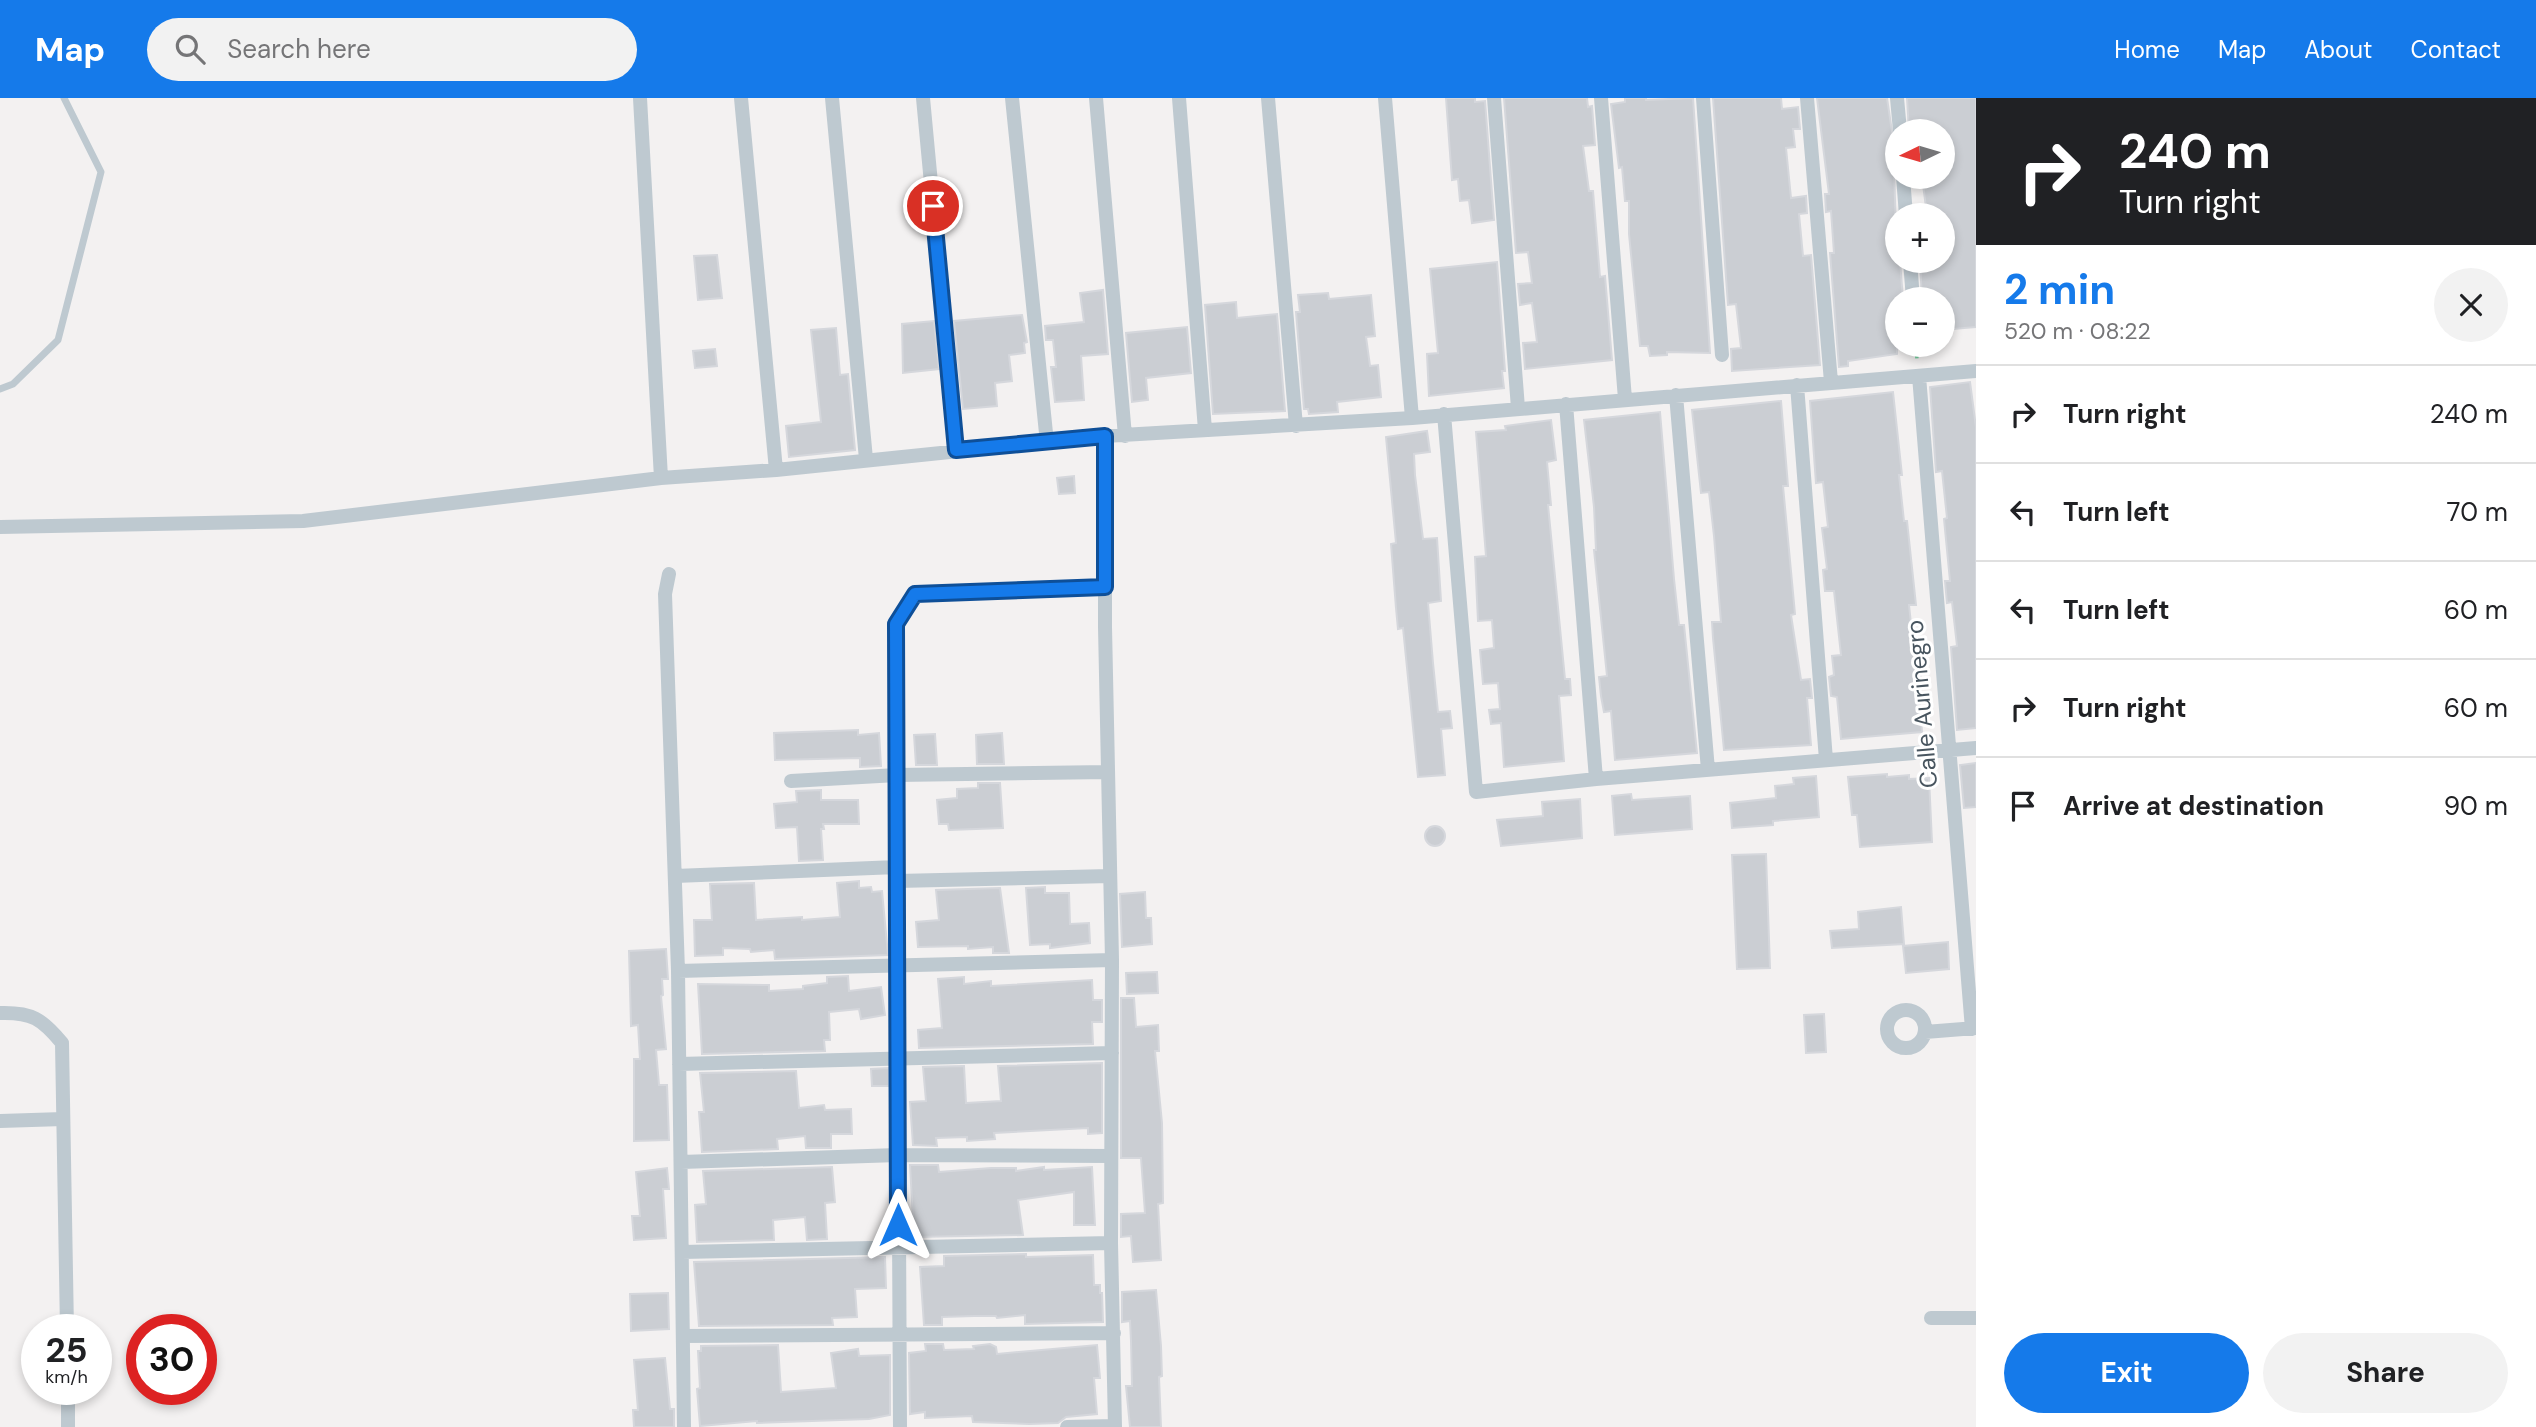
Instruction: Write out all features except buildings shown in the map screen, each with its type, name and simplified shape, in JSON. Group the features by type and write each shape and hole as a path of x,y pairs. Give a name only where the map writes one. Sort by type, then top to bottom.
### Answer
{"street":[{"path":"640,98 661,478"},
{"path":"741,98 776,470"},
{"path":"832,98 866,459"},
{"path":"923,98 956,450"},
{"path":"1012,98 1047,443"},
{"path":"1096,98 1125,436"},
{"path":"1179,98 1205,430"},
{"path":"1268,98 1296,426"},
{"path":"1385,98 1412,418"},
{"path":"1494,98 1518,408"},
{"path":"1601,98 1625,399"},
{"path":"1703,98 1722,355"},
{"path":"1807,98 1831,382"},
{"path":"1897,98 1899,119"},
{"path":"0,527 303,521 661,478 776,470 1105,436 1412,418 1976,371"},
{"name":"Calle Aurinegro","path":"1919,376 1948,750 1974,1028"},
{"path":"1797,385 1826,760"},
{"path":"1676,395 1708,770"},
{"path":"1566,404 1596,779"},
{"path":"1444,414 1476,792 1596,779 1976,748"},
{"path":"1067,1427 1115,1427 1111,1243 1112,960 1105,436"},
{"path":"669,574 665,594 678,971 684,1427"},
{"path":"900,1427 896,624 915,594 1105,587"},
{"path":"791,781 897,775 1108,772"},
{"path":"675,876 1110,876"},
{"path":"678,971 1112,960"},
{"path":"0,1013 21,1013 44,1022 62,1043 67,1314"},
{"path":"1925,1031 1974,1028"},
{"path":"679,1064 1112,1053"},
{"path":"0,1121 63,1119"},
{"path":"681,1161 898,1155 1111,1156"},
{"path":"682,1252 1111,1243"},
{"path":"1931,1318 1976,1318"},
{"path":"683,1336 1114,1333"},
{"path":"68,1405 68,1427"}],"lane":[{"path":"0,389 13,384 58,340 101,172 64,98"}],"route":[{"path":"898,1225 896,624 915,594 1105,587 1105,436 956,450 933,206"}]}
